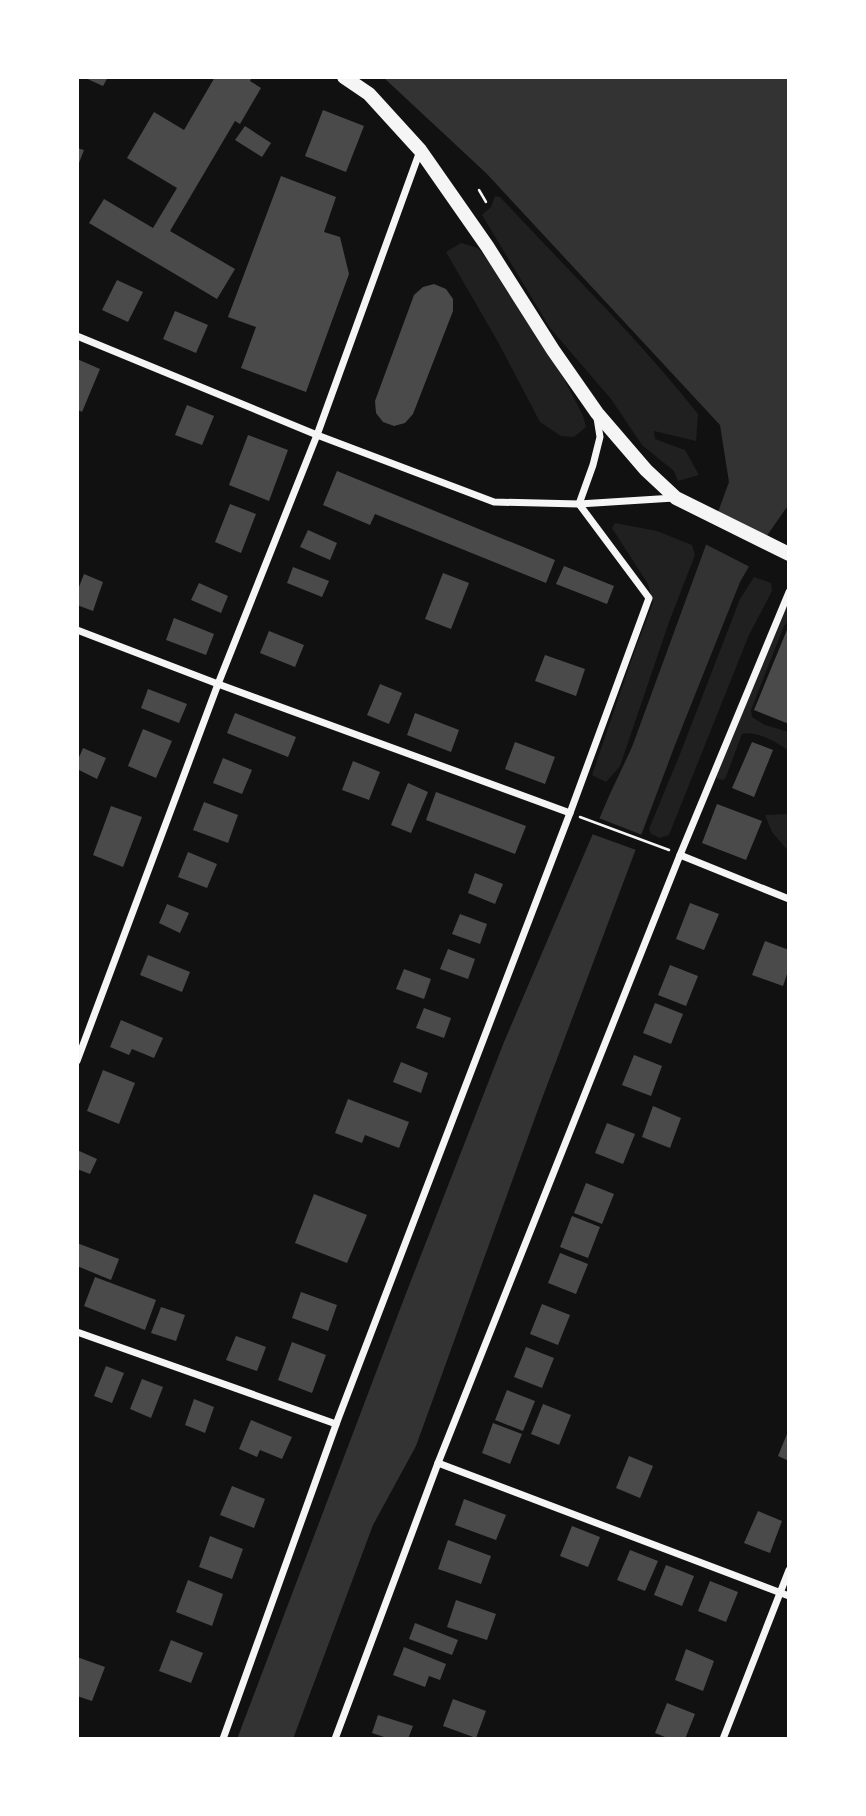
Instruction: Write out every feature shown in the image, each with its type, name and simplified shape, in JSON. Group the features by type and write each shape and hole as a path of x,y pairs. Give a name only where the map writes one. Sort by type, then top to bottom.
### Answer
{"main road":[{"path":"344,77 369,94 420,150 597,413 646,470 676,498 789,554"}],"street":[{"path":"77,1061 218,684 317,435 420,150"},
{"path":"77,336 317,435 494,502 579,504 676,498"},
{"path":"579,504 600,437 597,413"},
{"path":"223,1739 336,1423 570,813 649,598 579,504"},
{"path":"335,1739 438,1463 680,855 789,592"},
{"path":"77,629 218,684 570,813"},
{"path":"680,855 789,899"},
{"path":"77,1332 336,1423"},
{"path":"438,1463 789,1596"},
{"path":"723,1739 789,1570"}],"path":[{"path":"479,190 486,202"},
{"path":"570,813 680,855"}],"shaded area":[{"path":"383,77 789,77 789,504 740,582 675,745 540,1104 416,1446 373,1525 293,1739 237,1739 504,1042 632,747 729,482 720,425 486,173"},
{"path":"495,196 500,197 601,303 698,414 696,441 654,431 655,439 685,450 699,475 678,481 674,471 642,445 611,399 550,328 482,215 491,207"},
{"path":"461,243 478,248 496,271 564,379 586,427 574,437 561,436 540,422 446,252"},
{"path":"615,523 657,531 692,545 695,555 620,766 606,782 592,775 653,603 648,584 612,528"},
{"path":"754,577 771,583 772,591 749,635 669,835 660,838 651,834 649,829 740,599"},
{"path":"789,594 789,620 784,626 751,710 752,717 765,725 789,732 789,751 760,736 742,734 724,780 717,779 716,775"},
{"path":"789,814 789,852 772,832 765,815"}],"pier":[{"path":"714,513 767,542 752,568 703,543"},
{"path":"596,817 645,836 639,851 589,833"}],"building":[{"path":"83,77 108,77 103,86"},
{"path":"215,77 252,77 250,81 261,88 240,124 235,121 170,231 235,269 217,299 89,223 104,199 153,228 177,188 127,158 154,112 184,130"},
{"path":"323,110 364,126 346,172 305,156"},
{"path":"245,126 271,143 262,157 235,140"},
{"path":"77,148 84,150 77,168"},
{"path":"281,176 336,197 324,232 340,237 349,274 306,392 241,368 256,327 228,317"},
{"path":"117,280 143,292 128,322 102,310"},
{"path":"434,284 446,289 453,299 453,311 413,414 405,423 394,426 383,422 376,413 375,401 414,295 423,287"},
{"path":"175,311 208,325 196,353 163,339"},
{"path":"77,359 100,369 82,412 77,409"},
{"path":"187,405 214,416 202,445 175,435"},
{"path":"248,435 288,450 269,501 229,485"},
{"path":"337,471 555,560 546,583 375,514 370,525 323,505"},
{"path":"230,504 256,514 241,553 215,542"},
{"path":"308,530 337,543 330,560 300,547"},
{"path":"564,566 614,586 607,604 556,584"},
{"path":"293,567 329,581 322,597 287,583"},
{"path":"443,573 469,583 451,629 425,619"},
{"path":"84,574 103,582 93,611 77,605 77,592"},
{"path":"199,583 228,596 221,613 191,600"},
{"path":"174,618 214,634 206,655 166,640"},
{"path":"789,625 789,724 754,710"},
{"path":"269,631 304,645 295,667 260,653"},
{"path":"545,655 585,669 576,696 535,681"},
{"path":"380,684 402,693 389,724 367,715"},
{"path":"148,689 187,704 179,723 141,708"},
{"path":"235,713 296,737 288,757 227,733"},
{"path":"415,713 459,730 451,752 407,735"},
{"path":"143,729 172,741 156,778 128,766"},
{"path":"515,742 555,757 545,784 505,769"},
{"path":"752,742 773,750 754,797 732,788"},
{"path":"83,748 106,758 97,779 77,769"},
{"path":"223,758 252,770 242,794 213,783"},
{"path":"353,761 380,772 369,800 342,790"},
{"path":"408,783 428,792 411,833 391,825"},
{"path":"436,792 526,826 515,854 426,820"},
{"path":"204,802 238,815 228,843 193,830"},
{"path":"717,804 762,821 746,860 702,843"},
{"path":"111,806 142,817 123,867 93,855"},
{"path":"188,852 217,864 207,888 178,877"},
{"path":"475,873 503,884 495,904 468,893"},
{"path":"690,903 719,914 704,950 676,939"},
{"path":"167,904 189,913 180,933 159,923"},
{"path":"460,914 487,924 480,944 452,934"},
{"path":"765,941 789,950 789,968 783,986 752,975"},
{"path":"448,949 475,959 468,979 440,969"},
{"path":"148,955 190,972 182,992 140,975"},
{"path":"670,965 698,976 686,1006 658,995"},
{"path":"404,969 431,979 424,999 396,989"},
{"path":"655,1003 683,1014 671,1044 643,1033"},
{"path":"424,1008 451,1018 444,1038 416,1028"},
{"path":"121,1020 163,1038 154,1058 132,1049 129,1055 110,1047"},
{"path":"634,1055 662,1066 651,1096 622,1085"},
{"path":"401,1062 428,1073 421,1093 393,1082"},
{"path":"103,1070 135,1083 119,1124 87,1111"},
{"path":"348,1099 409,1122 399,1148 365,1135 362,1143 335,1133"},
{"path":"653,1106 681,1118 670,1148 642,1137"},
{"path":"607,1123 635,1134 623,1164 595,1153"},
{"path":"77,1150 97,1159 90,1174 77,1169"},
{"path":"586,1183 614,1194 602,1224 574,1213"},
{"path":"314,1194 367,1215 347,1263 295,1243"},
{"path":"572,1216 600,1227 588,1258 560,1247"},
{"path":"77,1243 119,1259 111,1280 77,1266"},
{"path":"560,1253 588,1264 576,1294 548,1283"},
{"path":"95,1277 156,1300 145,1330 84,1306"},
{"path":"301,1292 337,1305 328,1331 292,1318"},
{"path":"542,1304 570,1315 558,1345 530,1334"},
{"path":"161,1307 185,1315 176,1341 151,1333"},
{"path":"236,1336 266,1347 257,1371 226,1360"},
{"path":"292,1342 326,1355 312,1393 278,1380"},
{"path":"526,1347 554,1358 542,1388 514,1377"},
{"path":"106,1366 124,1373 112,1403 94,1396"},
{"path":"142,1379 163,1387 151,1418 130,1409"},
{"path":"507,1390 535,1401 523,1431 495,1420"},
{"path":"194,1399 214,1407 205,1433 185,1425"},
{"path":"543,1404 571,1415 559,1445 531,1434"},
{"path":"251,1420 292,1437 282,1459 260,1450 257,1457 239,1449"},
{"path":"493,1423 522,1434 510,1464 482,1453"},
{"path":"789,1429 789,1461 778,1456"},
{"path":"629,1456 653,1466 640,1498 616,1488"},
{"path":"232,1486 265,1499 254,1528 220,1515"},
{"path":"464,1499 506,1515 496,1540 455,1525"},
{"path":"758,1511 782,1521 770,1553 744,1543"},
{"path":"572,1526 600,1537 588,1567 560,1556"},
{"path":"210,1536 243,1549 232,1579 199,1567"},
{"path":"448,1540 491,1556 481,1584 438,1569"},
{"path":"630,1550 658,1561 645,1591 617,1580"},
{"path":"666,1565 694,1576 682,1606 654,1595"},
{"path":"188,1580 223,1594 212,1626 176,1612"},
{"path":"710,1581 738,1592 726,1622 698,1611"},
{"path":"456,1600 496,1614 487,1640 447,1627"},
{"path":"415,1623 458,1640 452,1655 409,1639"},
{"path":"171,1640 203,1653 191,1683 159,1671"},
{"path":"404,1647 446,1664 440,1680 429,1676 425,1687 393,1675"},
{"path":"686,1649 714,1661 703,1691 675,1680"},
{"path":"77,1657 105,1667 92,1701 77,1696"},
{"path":"453,1699 486,1711 476,1738 443,1726"},
{"path":"667,1703 695,1714 685,1739 670,1739 655,1733"},
{"path":"378,1715 413,1726 408,1739 390,1739 372,1733"}]}
